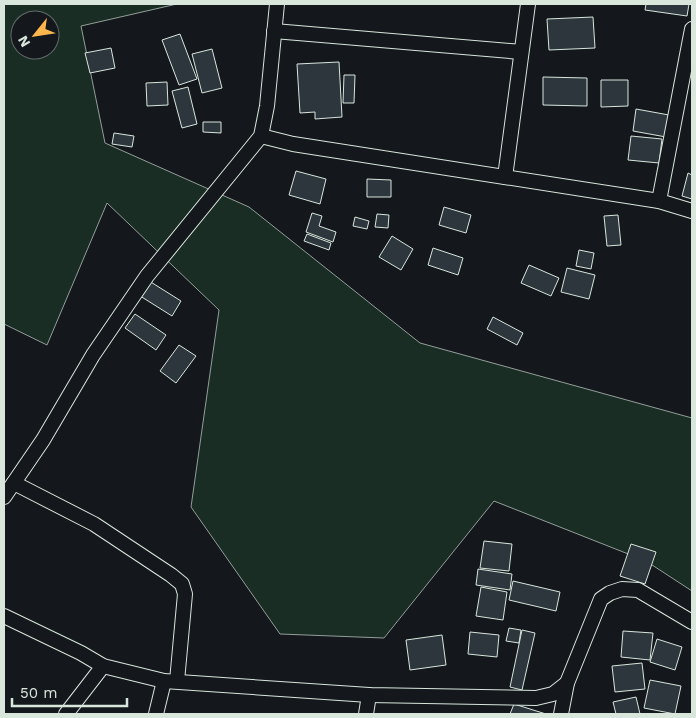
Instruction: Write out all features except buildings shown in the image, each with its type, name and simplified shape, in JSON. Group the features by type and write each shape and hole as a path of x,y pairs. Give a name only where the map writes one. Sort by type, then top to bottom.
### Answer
{"street":[{"path":"4,497 43,440 93,355 147,276 261,136 267,106 276,4"},
{"path":"504,177 528,4"},
{"path":"659,201 692,29"},
{"path":"274,32 521,52"},
{"path":"261,136 293,144 659,201 692,211"},
{"path":"14,483 94,524 182,584 185,594 171,681 156,714"},
{"path":"561,714 567,683 600,599 610,593 622,590 638,590 692,622"},
{"path":"4,616 81,653 103,666 171,681 369,695 536,698 553,694 567,683"},
{"path":"66,714 103,666"},
{"path":"366,714 369,695"}],"green space":[{"path":"4,4 177,4 81,26 105,143 249,207 420,343 692,418 692,591 646,561 494,501 384,638 280,634 191,507 219,310 107,203 47,345 4,324"}]}
